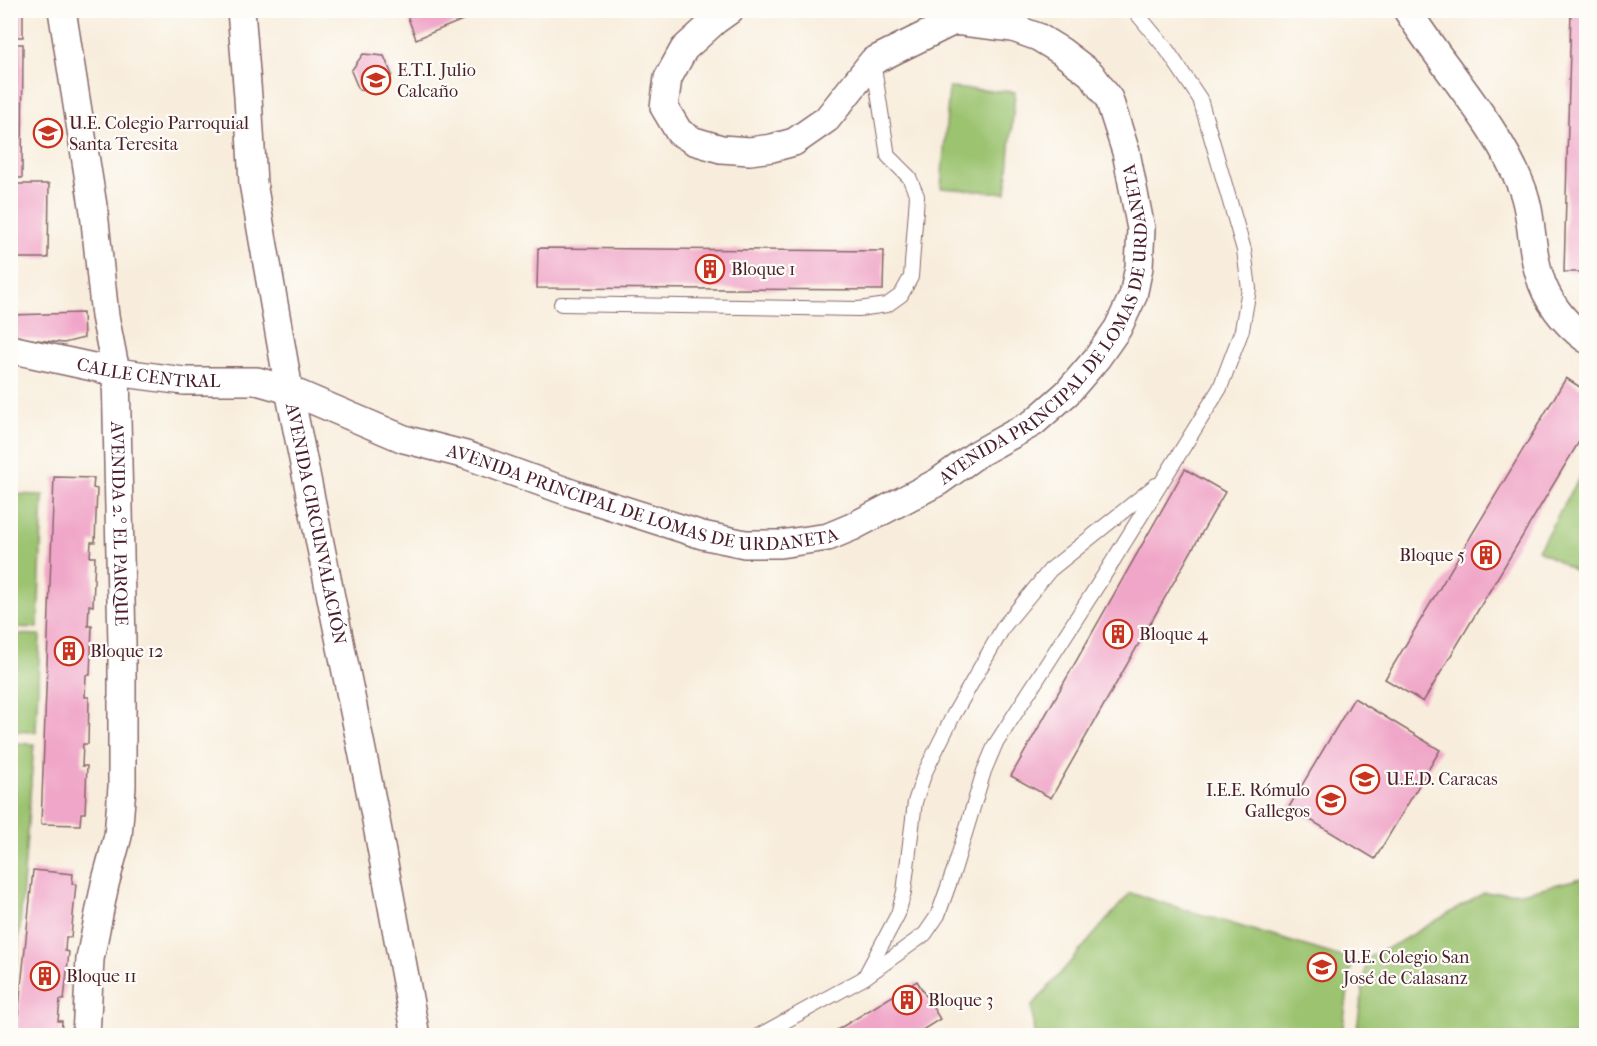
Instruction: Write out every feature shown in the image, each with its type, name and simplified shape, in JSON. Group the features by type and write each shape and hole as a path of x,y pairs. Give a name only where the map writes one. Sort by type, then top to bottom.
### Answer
{"street":[{"name":"AVENIDA 2.° EL PARQUE","path":"62,10 94,212 105,316 116,372 122,645 122,787 118,836 105,884 90,959 86,1035"},
{"name":"AVENIDA CIRCUNVALACIÓN","path":"241,10 253,183 289,390 346,669 416,1035"},
{"name":"AVENIDA PRINCIPAL DE LOMAS DE URDANETA","path":"289,390 404,439 466,455 574,494 702,535 745,544 780,544 828,537 875,516 938,482 977,454 1033,423 1067,393 1097,358 1118,328 1132,296 1139,267 1141,229 1126,152 1109,99 1091,75 1061,51 1038,37 1013,28 963,16 873,61 827,119 794,142 750,151 721,149 694,141 679,132 664,107 668,78 684,49 730,10"},
{"path":"1407,10 1502,148 1522,188 1531,220 1538,273 1551,302 1575,331 1587,339"},
{"name":"CALLE CENTRAL","path":"10,349 116,372 184,381 257,381 289,390"}],"lane":[{"path":"758,1035 864,978 925,934 938,915 984,771 995,745 1220,388 1242,330 1248,289 1244,250 1200,99 1167,50 1134,10"},
{"path":"561,304 860,309 887,305 901,295 911,277 916,196 909,177 888,156 873,61"},
{"path":"864,978 898,914 904,892 915,802 925,772 954,714 1004,626 1050,570 1164,478"}],"green space":[{"path":"949,88 1015,92 1006,193 941,188"},
{"path":"1586,466 1586,577 1538,550"},
{"path":"11,494 43,495 38,628 11,627"},
{"path":"11,634 40,635 36,732 11,731"},
{"path":"10,743 34,744 17,964 10,964"},
{"path":"1586,877 1586,1035 1356,1035 1367,958 1484,893 1526,892"},
{"path":"1130,893 1352,960 1342,1035 1034,1035 1032,1006"}],"building":[{"path":"10,10 23,10 23,37 10,37"},
{"path":"405,10 485,10 485,11 416,39"},
{"path":"1571,10 1586,10 1586,272 1564,272"},
{"path":"10,44 23,44 22,178 10,178"},
{"path":"363,54 384,56 392,75 379,92 359,90 351,71"},
{"path":"10,184 49,184 48,258 10,258"},
{"name":"Bloque 1","path":"538,248 884,251 883,290 537,288"},
{"path":"83,313 84,338 64,343 10,337 10,315"},
{"name":"Bloque 5","path":"1566,378 1586,391 1586,430 1423,702 1385,679"},
{"name":"Bloque 4","path":"1185,469 1225,492 1051,798 1011,776"},
{"name":"Bloque 12","path":"54,477 94,478 93,488 97,489 95,542 91,542 90,557 95,557 93,606 89,605 88,626 92,626 90,675 86,675 85,697 89,697 88,744 83,744 82,766 87,766 85,813 81,813 80,825 41,824"},
{"name":"U.E.D. Caracas","path":"1354,698 1440,750 1375,859 1289,807"},
{"name":"Bloque 11","path":"33,870 73,874 72,884 76,884 71,937 66,937 65,951 69,952 64,1000 60,1000 58,1021 62,1021 61,1036 16,1036"},
{"name":"Bloque 3","path":"917,981 940,1019 913,1036 827,1036"}],"place":[{"name":"E.T.I. Julio Calcaño","path":"376,80"},
{"name":"U.E. Colegio Parroquial Santa Teresita","path":"48,133"},
{"name":"Bloque 1","path":"710,269"},
{"name":"Bloque 5","path":"1486,555"},
{"name":"Bloque 4","path":"1118,634"},
{"name":"Bloque 12","path":"69,651"},
{"name":"U.E.D. Caracas","path":"1365,779"},
{"name":"I.E.E. Rómulo Gallegos","path":"1331,800"},
{"name":"U.E. Colegio San José de Calasanz","path":"1322,967"},
{"name":"Bloque 11","path":"45,976"},
{"name":"Bloque 3","path":"907,1000"}]}
